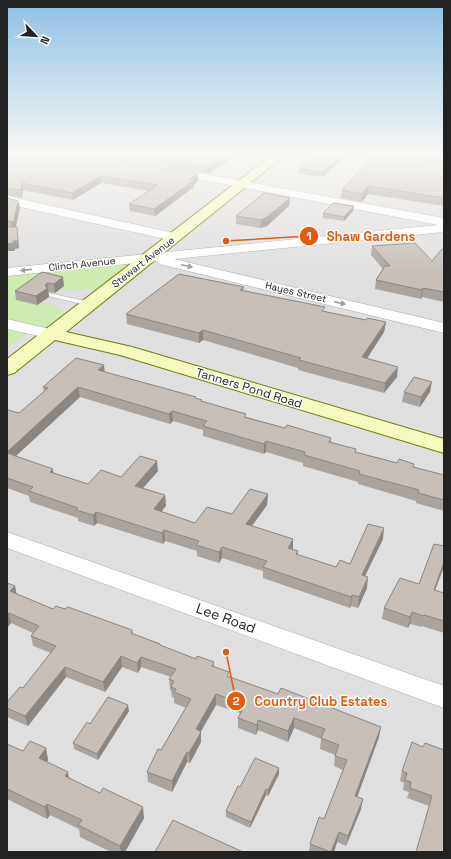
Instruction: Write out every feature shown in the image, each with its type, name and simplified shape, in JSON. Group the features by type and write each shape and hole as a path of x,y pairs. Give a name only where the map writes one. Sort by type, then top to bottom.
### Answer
{"main road":[{"name":"Stewart Avenue","path":"7,369 228,195"},
{"name":"Tanners Pond Road","path":"52,334 125,351 444,446"}],"street":[{"path":"301,195 444,222"},
{"path":"7,200 174,237"},
{"name":"Clinch Avenue","path":"7,272 444,228"},
{"path":"398,233 436,241"},
{"name":"Hayes Street","path":"149,257 444,328"},
{"path":"7,324 52,334"},
{"name":"Lee Road","path":"7,540 444,697"}],"lane":[{"path":"52,295 90,304"}],"shaded area":[{"path":"7,195 444,195 444,852 7,852 7,348 24,335 7,332"}],"green space":[{"path":"140,260 115,281 106,287 99,289 65,289 23,285 9,294 20,297 17,300 37,305 42,302 55,306 68,316 50,331 34,328 7,348 7,273"}],"building":[{"path":"143,195 173,195 154,209 129,204"},
{"path":"261,195 275,195 290,198 267,217 261,220 236,216"},
{"path":"426,195 444,195 444,198"},
{"path":"7,198 18,201 14,221 11,222 7,221"},
{"path":"333,203 354,206 344,217 323,213"},
{"path":"7,227 17,227 18,241 13,241 14,243 7,244"},
{"path":"415,243 432,261 442,249 444,250 444,292 423,288 422,290 376,280 385,266 390,266 372,246"},
{"path":"42,272 63,277 54,284 47,283 45,286 48,288 36,296 15,291"},
{"path":"179,274 244,287 240,290 325,307 322,311 366,320 367,318 386,322 362,357 398,367 385,383 299,360 301,358 203,330 199,333 126,314"},
{"path":"76,358 104,365 98,370 196,397 195,398 202,400 201,401 246,414 244,417 285,428 287,425 331,438 329,442 356,449 355,452 397,463 399,459 414,464 413,467 444,475 444,500 418,493 419,490 359,474 360,471 304,455 305,452 266,441 264,444 203,426 207,421 172,411 169,414 78,387 7,452 7,411 19,413 48,388 43,387"},
{"path":"414,377 432,382 421,397 404,392"},
{"path":"7,453 53,469 50,472 88,484 101,470 121,477 140,456 157,461 135,486 165,495 154,509 195,523 207,507 232,514 250,489 268,494 246,524 293,539 288,548 298,551 296,554 336,567 340,560 350,564 368,524 384,528 362,575 368,577 359,597 352,595 351,597 263,567 267,561 222,547 219,552 196,545 199,541 164,530 162,533 96,512 93,515 76,510 78,508 29,491 33,487 7,478"},
{"path":"434,544 444,546 444,562 434,590 444,593 444,621 412,612 410,617 384,608 400,578 419,584"},
{"path":"7,583 15,586 10,591 53,609 56,606 65,609 68,607 132,630 131,633 196,659 197,656 214,662 212,666 229,672 227,676 278,694 281,688 381,727 355,796 363,799 348,836 339,832 331,852 310,844 319,817 324,819 347,760 335,756 339,745 321,738 325,729 294,718 288,731 258,720 257,725 238,718 245,705 216,694 196,729 201,732 189,753 187,752 172,781 147,772 158,749 161,750 191,699 174,692 176,689 171,687 174,681 169,679 176,669 141,657 137,663 121,656 103,682 65,667 25,716 7,708 7,702 20,687 23,688 56,646 31,636 39,626 9,613 7,616"},
{"path":"108,697 128,705 97,754 73,743 87,722 90,724"},
{"path":"30,741 46,748 39,758 68,772 65,776 100,793 103,788 143,807 120,846 78,825 82,820 47,804 45,807 7,789 7,744 23,751"},
{"path":"412,742 423,747 425,743 444,750 444,852 416,852 432,796 410,788 411,782 405,780 407,773 402,771"},
{"path":"255,758 279,768 268,790 266,789 251,822 226,811 238,786 240,787"},
{"path":"173,820 243,852 155,852"}],"place":[{"name":"Shaw Gardens","path":"226,241"},
{"name":"Country Club Estates","path":"226,652"}]}
